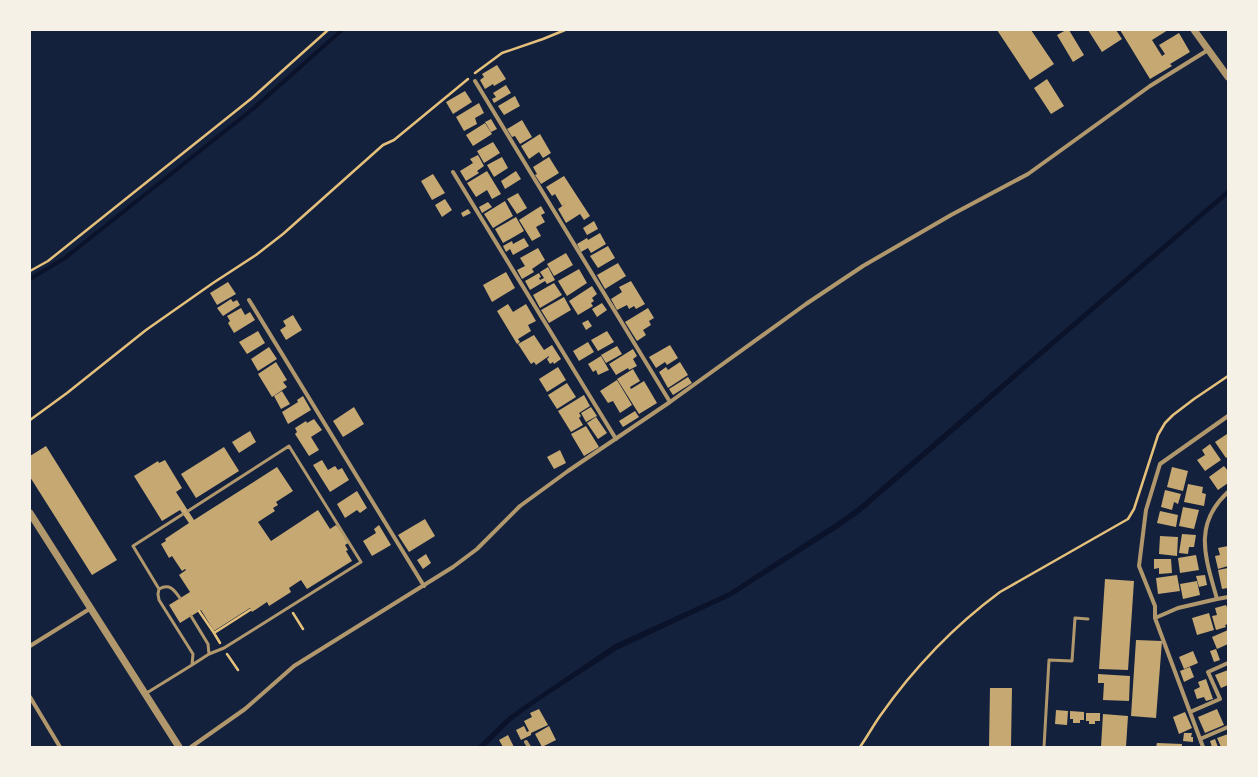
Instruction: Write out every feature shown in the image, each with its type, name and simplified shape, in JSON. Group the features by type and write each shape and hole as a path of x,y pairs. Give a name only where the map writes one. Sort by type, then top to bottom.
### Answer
{"street":[{"path":"1194,30 1228,77"},
{"path":"191,747 245,709 294,666 453,567 477,549 520,506 568,471 670,402 806,304 863,266 951,215 1028,174 1150,86 1208,50"},
{"path":"475,81 670,402"},
{"path":"453,172 616,439"},
{"path":"249,300 424,586"},
{"path":"1203,747 1155,618 1155,606 1139,566 1146,510 1160,464 1228,416"},
{"path":"1217,599 1206,558 1204,546 1205,531 1216,504 1228,492"},
{"path":"30,513 179,747"},
{"path":"1155,618 1178,608 1228,597"},
{"path":"30,646 91,608"},
{"path":"1190,712 1220,699 1208,672 1228,663"},
{"path":"30,697 60,747"},
{"path":"1200,739 1228,727"},
{"path":"526,742 528,747"}],"lane":[{"path":"145,694 209,654 224,648 361,562 289,446 188,511"},
{"path":"183,514 133,546 159,589 159,600 193,654 192,664"},
{"path":"159,589 170,587 180,598"},
{"path":"191,616 208,644 209,654"},
{"path":"1044,747 1049,660 1072,661 1075,618 1088,619"}],"path":[{"path":"30,272 48,261 246,102 328,30"},
{"path":"30,420 67,394 146,330 256,256 283,234 383,145 394,140 486,64 502,53 565,30"},
{"path":"860,747 879,716 912,675 943,641 990,600 1000,592 1128,518 1134,509 1158,435 1165,423 1194,399 1228,376"},
{"path":"199,611 214,633 250,610"}],"water":[{"path":"1228,189 1228,195 861,512 732,596 617,650 537,702 511,721 485,747 477,747 508,717 615,644 729,592 858,507"}],"building":[{"path":"997,30 1031,30 1054,64 1030,80"},
{"path":"1069,30 1084,55 1073,62 1057,35"},
{"path":"1088,30 1116,30 1122,39 1102,52"},
{"path":"1120,30 1168,30 1152,40 1162,56 1165,54 1159,45 1179,33 1190,52 1170,64 1172,66 1150,79"},
{"path":"497,65 506,79 485,89 480,80 484,77 482,74"},
{"path":"1047,79 1064,106 1051,114 1034,88"},
{"path":"506,85 511,93 494,103 492,99 496,97 493,93"},
{"path":"465,91 472,102 453,114 446,102"},
{"path":"515,96 520,106 504,115 498,106"},
{"path":"479,103 484,113 475,118 477,124 464,131 456,117"},
{"path":"491,119 497,129 491,132 485,122"},
{"path":"522,120 532,137 520,144 515,136 512,137 507,129"},
{"path":"485,123 492,134 473,146 466,135"},
{"path":"540,134 551,153 543,158 539,152 529,159 521,146"},
{"path":"493,142 500,153 484,163 477,151"},
{"path":"478,155 484,166 477,171 479,173 466,181 460,171 473,163 470,159"},
{"path":"502,157 508,168 494,177 487,165"},
{"path":"549,157 559,173 541,184 535,175 537,174 533,167"},
{"path":"487,171 501,194 492,199 487,190 476,197 467,183"},
{"path":"516,171 521,179 505,189 501,181"},
{"path":"433,174 445,193 432,200 421,181"},
{"path":"564,176 590,216 584,220 580,214 566,223 558,209 568,202 562,206 555,194 552,196 546,187"},
{"path":"518,193 527,208 517,214 507,199"},
{"path":"445,199 452,210 442,217 435,205"},
{"path":"505,201 513,216 493,228 484,214"},
{"path":"488,202 492,207 482,213 479,207"},
{"path":"541,206 545,213 541,215 545,222 536,227 541,236 532,241 519,220"},
{"path":"468,209 471,213 463,217 461,213"},
{"path":"516,217 524,231 503,243 495,229"},
{"path":"594,221 598,229 587,235 583,228"},
{"path":"600,233 606,244 591,253 588,248 581,252 577,244"},
{"path":"524,238 529,246 513,255 510,249 506,252 503,246 512,241 513,244"},
{"path":"608,246 615,258 598,268 590,256"},
{"path":"538,248 545,260 532,269 534,272 522,279 517,270 525,266 520,258"},
{"path":"566,253 573,265 554,276 547,264"},
{"path":"618,263 626,276 605,289 597,275"},
{"path":"548,267 555,280 547,284 545,281 530,290 525,281 539,273 541,277 539,278 540,280 544,278 540,272"},
{"path":"579,269 587,283 567,296 558,281"},
{"path":"506,272 515,288 492,302 483,285"},
{"path":"631,281 645,304 636,309 634,306 629,309 627,305 617,310 611,299 622,292 619,287"},
{"path":"228,282 236,294 217,305 210,293"},
{"path":"554,283 562,295 540,308 533,295"},
{"path":"592,286 597,294 592,298 594,301 591,303 593,306 578,315 569,301"},
{"path":"564,297 571,310 549,323 541,310"},
{"path":"231,299 233,302 237,300 240,305 223,316 217,308"},
{"path":"602,303 607,310 597,317 592,309"},
{"path":"508,304 513,312 526,304 536,321 528,325 531,331 518,339 520,342 517,344 497,311"},
{"path":"241,308 245,315 250,312 255,320 234,333 228,323 230,321 227,316"},
{"path":"648,308 654,318 649,321 651,325 643,330 646,335 637,341 625,322"},
{"path":"293,315 302,330 286,340 280,330 286,326 283,321"},
{"path":"588,320 592,326 586,330 582,323"},
{"path":"258,331 265,343 247,354 239,342"},
{"path":"607,331 614,342 598,351 591,340"},
{"path":"534,335 544,350 552,345 561,359 554,364 553,362 550,364 547,359 549,356 536,365 534,362 531,364 518,344"},
{"path":"588,342 594,352 579,361 573,351"},
{"path":"670,345 678,358 667,365 665,362 656,368 649,357"},
{"path":"617,346 622,354 606,363 601,355"},
{"path":"269,347 277,359 258,371 251,359"},
{"path":"633,349 637,356 633,359 637,366 629,370 628,368 616,375 609,364"},
{"path":"601,356 609,370 598,375 596,370 593,372 588,364"},
{"path":"276,362 287,380 283,382 287,387 272,397 258,374"},
{"path":"680,362 688,375 668,388 659,372 666,367 668,370"},
{"path":"558,367 566,380 547,392 539,379"},
{"path":"633,369 640,381 630,387 631,389 644,381 657,403 639,414 617,379"},
{"path":"688,377 692,383 673,395 669,389"},
{"path":"617,380 632,405 620,413 613,401 608,403 600,391"},
{"path":"567,383 576,397 557,409 548,395"},
{"path":"282,391 290,404 281,409 274,396"},
{"path":"584,395 590,406 579,413 581,416 579,418 583,425 571,432 558,411"},
{"path":"303,396 311,410 288,424 282,412 298,402 297,400"},
{"path":"354,407 364,424 343,437 333,421"},
{"path":"591,407 597,416 586,422 581,413"},
{"path":"635,411 639,417 623,427 619,421"},
{"path":"596,417 607,433 598,439 587,423"},
{"path":"314,419 322,430 311,437 319,450 309,456 295,434 297,432 295,428 306,421 307,423"},
{"path":"586,426 599,447 584,456 571,434"},
{"path":"250,431 256,442 239,453 232,442"},
{"path":"1227,434 1228,456 1226,458 1215,442"},
{"path":"1210,444 1221,460 1205,471 1197,460 1205,455 1202,450"},
{"path":"46,446 117,560 92,575 30,477 30,456"},
{"path":"224,447 239,471 196,498 181,474"},
{"path":"560,450 566,463 554,469 547,457"},
{"path":"165,460 182,488 176,492 194,520 277,467 293,491 276,502 278,505 273,508 275,511 258,522 271,541 318,510 330,529 336,525 350,542 345,545 348,550 346,551 352,561 307,589 301,580 289,588 291,592 269,606 267,602 252,612 250,608 214,631 201,610 180,623 169,605 190,592 179,575 186,570 185,569 182,571 172,556 169,558 161,544 166,541 165,539 189,523 180,510 162,521 134,476 158,461 159,463"},
{"path":"322,460 328,470 335,466 338,470 342,468 349,480 330,492 313,465"},
{"path":"1224,466 1228,471 1228,483 1218,490 1209,477"},
{"path":"1172,467 1188,471 1183,491 1167,487"},
{"path":"1188,484 1203,487 1202,493 1206,494 1204,506 1184,502"},
{"path":"1165,490 1181,494 1178,504 1174,502 1172,510 1161,507"},
{"path":"357,491 367,508 360,513 357,510 345,518 337,504"},
{"path":"1183,507 1199,510 1194,529 1179,526"},
{"path":"1160,511 1178,515 1176,527 1157,523"},
{"path":"425,519 435,536 409,552 398,535"},
{"path":"379,525 391,545 372,556 363,541 376,533 374,529"},
{"path":"1182,534 1196,535 1194,547 1189,547 1188,554 1179,553"},
{"path":"1160,536 1178,537 1177,556 1159,554"},
{"path":"1228,546 1228,566 1218,569 1215,556 1220,555 1218,548"},
{"path":"426,554 431,563 423,569 417,560"},
{"path":"1196,555 1199,570 1180,573 1178,558"},
{"path":"1154,559 1171,559 1172,573 1159,574 1159,568 1154,569"},
{"path":"1228,568 1228,588 1222,589 1218,570"},
{"path":"1177,575 1180,591 1158,594 1156,578"},
{"path":"1205,575 1207,585 1199,587 1196,576"},
{"path":"1105,579 1134,581 1128,670 1099,669"},
{"path":"1197,581 1200,595 1183,599 1180,584"},
{"path":"1226,605 1228,610 1228,624 1225,625 1226,627 1216,630 1212,616 1217,615 1215,608"},
{"path":"1209,613 1214,630 1197,635 1192,618"},
{"path":"1228,630 1228,644 1217,649 1212,637"},
{"path":"1136,640 1162,641 1156,718 1131,716"},
{"path":"1216,649 1220,660 1214,662 1210,651"},
{"path":"1193,651 1198,663 1184,669 1179,657"},
{"path":"1190,667 1194,677 1184,682 1180,671"},
{"path":"1228,670 1228,685 1221,688 1215,675"},
{"path":"1098,674 1130,676 1129,701 1103,700 1104,683 1098,683"},
{"path":"1206,679 1213,699 1206,701 1204,697 1197,699 1194,690 1200,687 1198,682"},
{"path":"990,688 1012,688 1011,747 989,747"},
{"path":"539,709 548,725 531,733 531,735 521,740 516,730 524,726 527,732 529,731 524,721 532,717 530,713"},
{"path":"1217,709 1224,725 1205,733 1198,717"},
{"path":"1056,710 1068,711 1067,725 1055,724"},
{"path":"1070,711 1084,712 1084,720 1080,720 1080,723 1073,723 1073,719 1070,719"},
{"path":"1185,712 1192,728 1179,734 1173,717"},
{"path":"1086,713 1100,713 1100,721 1095,721 1095,724 1089,724 1089,721 1086,721"},
{"path":"1103,714 1128,716 1126,747 1101,747"},
{"path":"549,726 556,740 542,747 535,734"},
{"path":"1184,733 1192,733 1191,737 1193,737 1193,742 1183,741"},
{"path":"1228,734 1228,747 1221,747 1217,738"},
{"path":"508,735 514,747 503,747 499,740"},
{"path":"1215,739 1218,747 1212,747 1210,741"},
{"path":"1157,743 1182,744 1182,747 1156,747"}],"waterway":[{"path":"30,279 65,258 254,108 342,30"}]}
